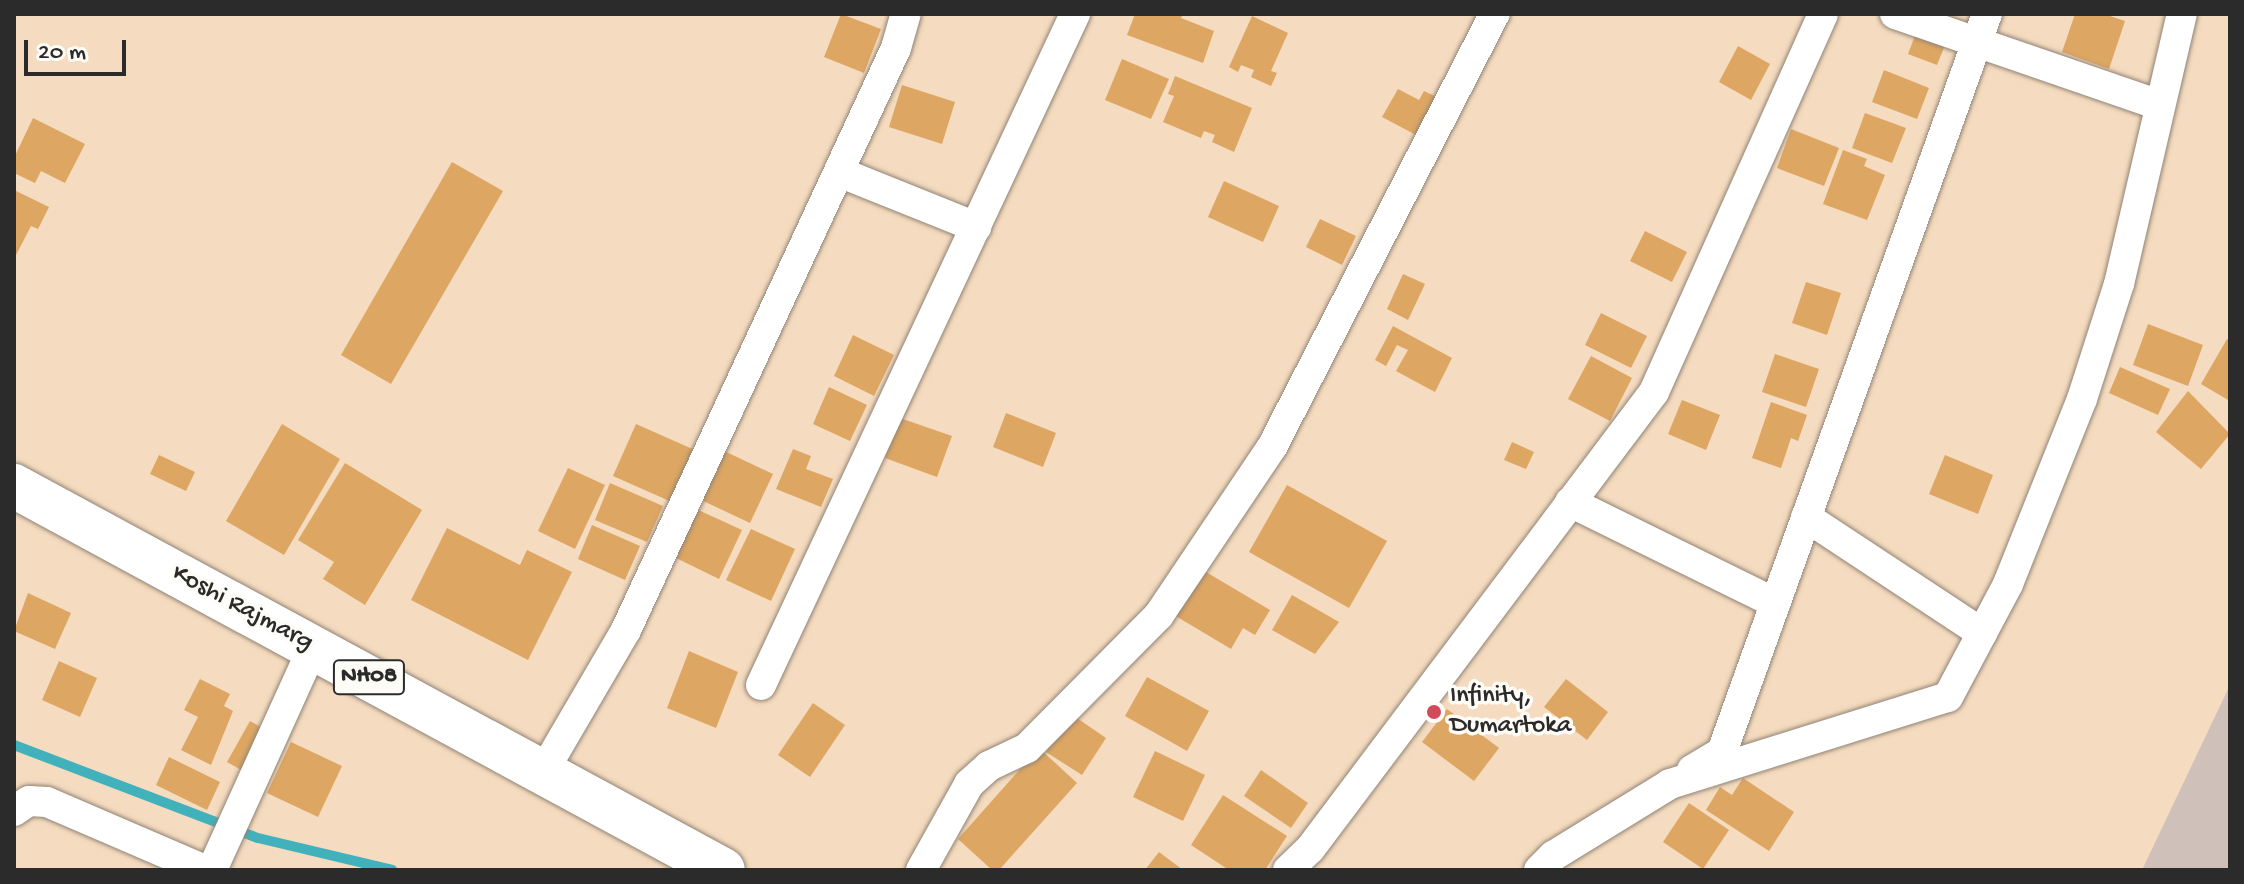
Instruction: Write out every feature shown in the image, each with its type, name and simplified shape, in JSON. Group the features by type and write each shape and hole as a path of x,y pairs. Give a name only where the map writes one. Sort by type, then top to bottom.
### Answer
{"main road":[{"name":"Koshi Rajmarg","path":"14,486 723,870"}],"street":[{"path":"543,772 626,630 896,48 906,14"},
{"path":"761,685 1075,14"},
{"path":"921,870 969,784 989,766 1027,748 1159,615 1263,460 1495,14"},
{"path":"1288,870 1310,849 1654,392 1823,14"},
{"path":"1895,14 2160,105"},
{"path":"1539,870 1553,856 1722,752 1987,14"},
{"path":"1670,784 1948,697 2008,584 2082,399 2119,284 2182,14"},
{"path":"839,172 976,227"},
{"path":"1570,502 1775,603"},
{"path":"1806,517 1982,633"},
{"path":"14,811 29,801 47,802 213,863 313,647"}],"shaded area":[{"path":"2230,685 2230,870 2142,870"}],"building":[{"path":"841,14 881,29 864,73 824,57"},
{"path":"1135,14 1183,14 1181,18 1214,31 1203,63 1127,35"},
{"path":"2075,14 2104,14 2125,21 2109,69 2062,52"},
{"path":"1252,16 1288,33 1271,71 1277,73 1271,86 1251,77 1254,70 1241,65 1238,72 1229,67"},
{"path":"1916,33 1945,45 1937,65 1908,54"},
{"path":"1738,46 1770,64 1751,100 1719,82"},
{"path":"1122,59 1169,79 1151,119 1105,100"},
{"path":"1884,70 1929,88 1917,119 1872,102"},
{"path":"1175,76 1252,108 1234,152 1212,142 1215,135 1204,131 1201,138 1163,122 1174,96 1168,94"},
{"path":"902,85 955,102 942,144 889,127"},
{"path":"1398,89 1419,100 1424,91 1437,97 1418,136 1382,117"},
{"path":"1865,113 1906,128 1892,163 1852,148"},
{"path":"33,118 85,144 65,183 41,171 35,183 14,173 14,158"},
{"path":"1791,129 1839,148 1824,186 1777,168"},
{"path":"1843,150 1867,159 1864,166 1885,175 1867,220 1823,204"},
{"path":"452,162 503,191 391,384 341,355"},
{"path":"1224,181 1279,206 1263,242 1208,217"},
{"path":"14,190 49,207 38,229 31,226 14,259"},
{"path":"1320,219 1356,236 1342,265 1306,247"},
{"path":"1645,231 1687,252 1672,282 1630,261"},
{"path":"1403,274 1425,284 1408,320 1387,309"},
{"path":"1806,282 1841,293 1827,335 1792,323"},
{"path":"1601,313 1647,336 1631,368 1585,345"},
{"path":"2148,324 2203,345 2188,386 2133,365"},
{"path":"1393,326 1452,358 1435,392 1396,371 1408,350 1397,345 1386,366 1375,360"},
{"path":"853,335 894,355 874,396 834,376"},
{"path":"2227,339 2230,341 2228,400 2201,384"},
{"path":"1775,354 1819,369 1806,407 1762,392"},
{"path":"1591,356 1632,378 1610,421 1568,399"},
{"path":"2120,367 2170,389 2158,415 2109,393"},
{"path":"829,387 867,405 850,441 813,424"},
{"path":"2188,391 2230,434 2201,469 2156,432"},
{"path":"1682,400 1720,415 1706,450 1668,434"},
{"path":"1771,402 1807,415 1798,441 1791,438 1781,468 1752,458"},
{"path":"1006,413 1056,433 1043,467 993,447"},
{"path":"900,418 952,436 937,477 885,458"},
{"path":"282,424 340,459 284,555 226,521"},
{"path":"636,424 697,451 674,503 613,476"},
{"path":"1512,442 1534,452 1526,469 1504,460"},
{"path":"793,449 811,456 806,469 833,479 821,507 776,489"},
{"path":"722,450 773,474 750,523 699,499"},
{"path":"159,455 195,472 186,491 150,474"},
{"path":"1945,455 1993,475 1978,514 1929,494"},
{"path":"345,463 422,510 365,605 323,579 334,562 298,540"},
{"path":"568,468 605,485 575,549 538,531"},
{"path":"610,483 663,506 647,542 595,520"},
{"path":"1287,485 1387,541 1349,608 1249,552"},
{"path":"694,508 742,530 719,579 672,556"},
{"path":"592,525 640,546 625,580 578,559"},
{"path":"447,528 520,565 527,550 572,572 528,660 411,600"},
{"path":"751,529 795,549 771,601 726,580"},
{"path":"1201,569 1270,610 1255,635 1243,628 1231,649 1174,615"},
{"path":"28,593 71,613 55,649 14,631"},
{"path":"1292,595 1339,622 1315,654 1272,630"},
{"path":"689,651 738,672 716,728 667,708"},
{"path":"59,661 97,678 80,717 42,700"},
{"path":"1147,677 1209,711 1187,751 1125,716"},
{"path":"200,679 230,694 224,706 233,711 211,765 181,750 198,717 184,710"},
{"path":"1566,679 1608,712 1587,740 1544,707"},
{"path":"813,703 845,725 810,777 778,755"},
{"path":"1447,709 1499,748 1474,781 1422,742"},
{"path":"1071,714 1106,738 1082,775 1046,752"},
{"path":"250,721 268,731 245,772 227,762"},
{"path":"291,742 342,766 318,817 267,793"},
{"path":"1039,748 1077,783 999,870 992,870 958,839"},
{"path":"1155,751 1205,775 1183,821 1133,797"},
{"path":"169,757 220,782 207,810 156,785"},
{"path":"1261,770 1308,803 1291,828 1244,796"},
{"path":"1743,778 1794,812 1769,851 1706,810 1720,787 1732,795"},
{"path":"1223,795 1287,836 1265,870 1229,870 1191,845"},
{"path":"1689,803 1729,830 1703,869 1663,842"},
{"path":"1159,852 1183,870 1145,870"}],"waterway":[{"path":"14,745 258,838 392,870"}],"place":[{"name":"Infinity, Dumartoka","path":"1434,712"}]}
